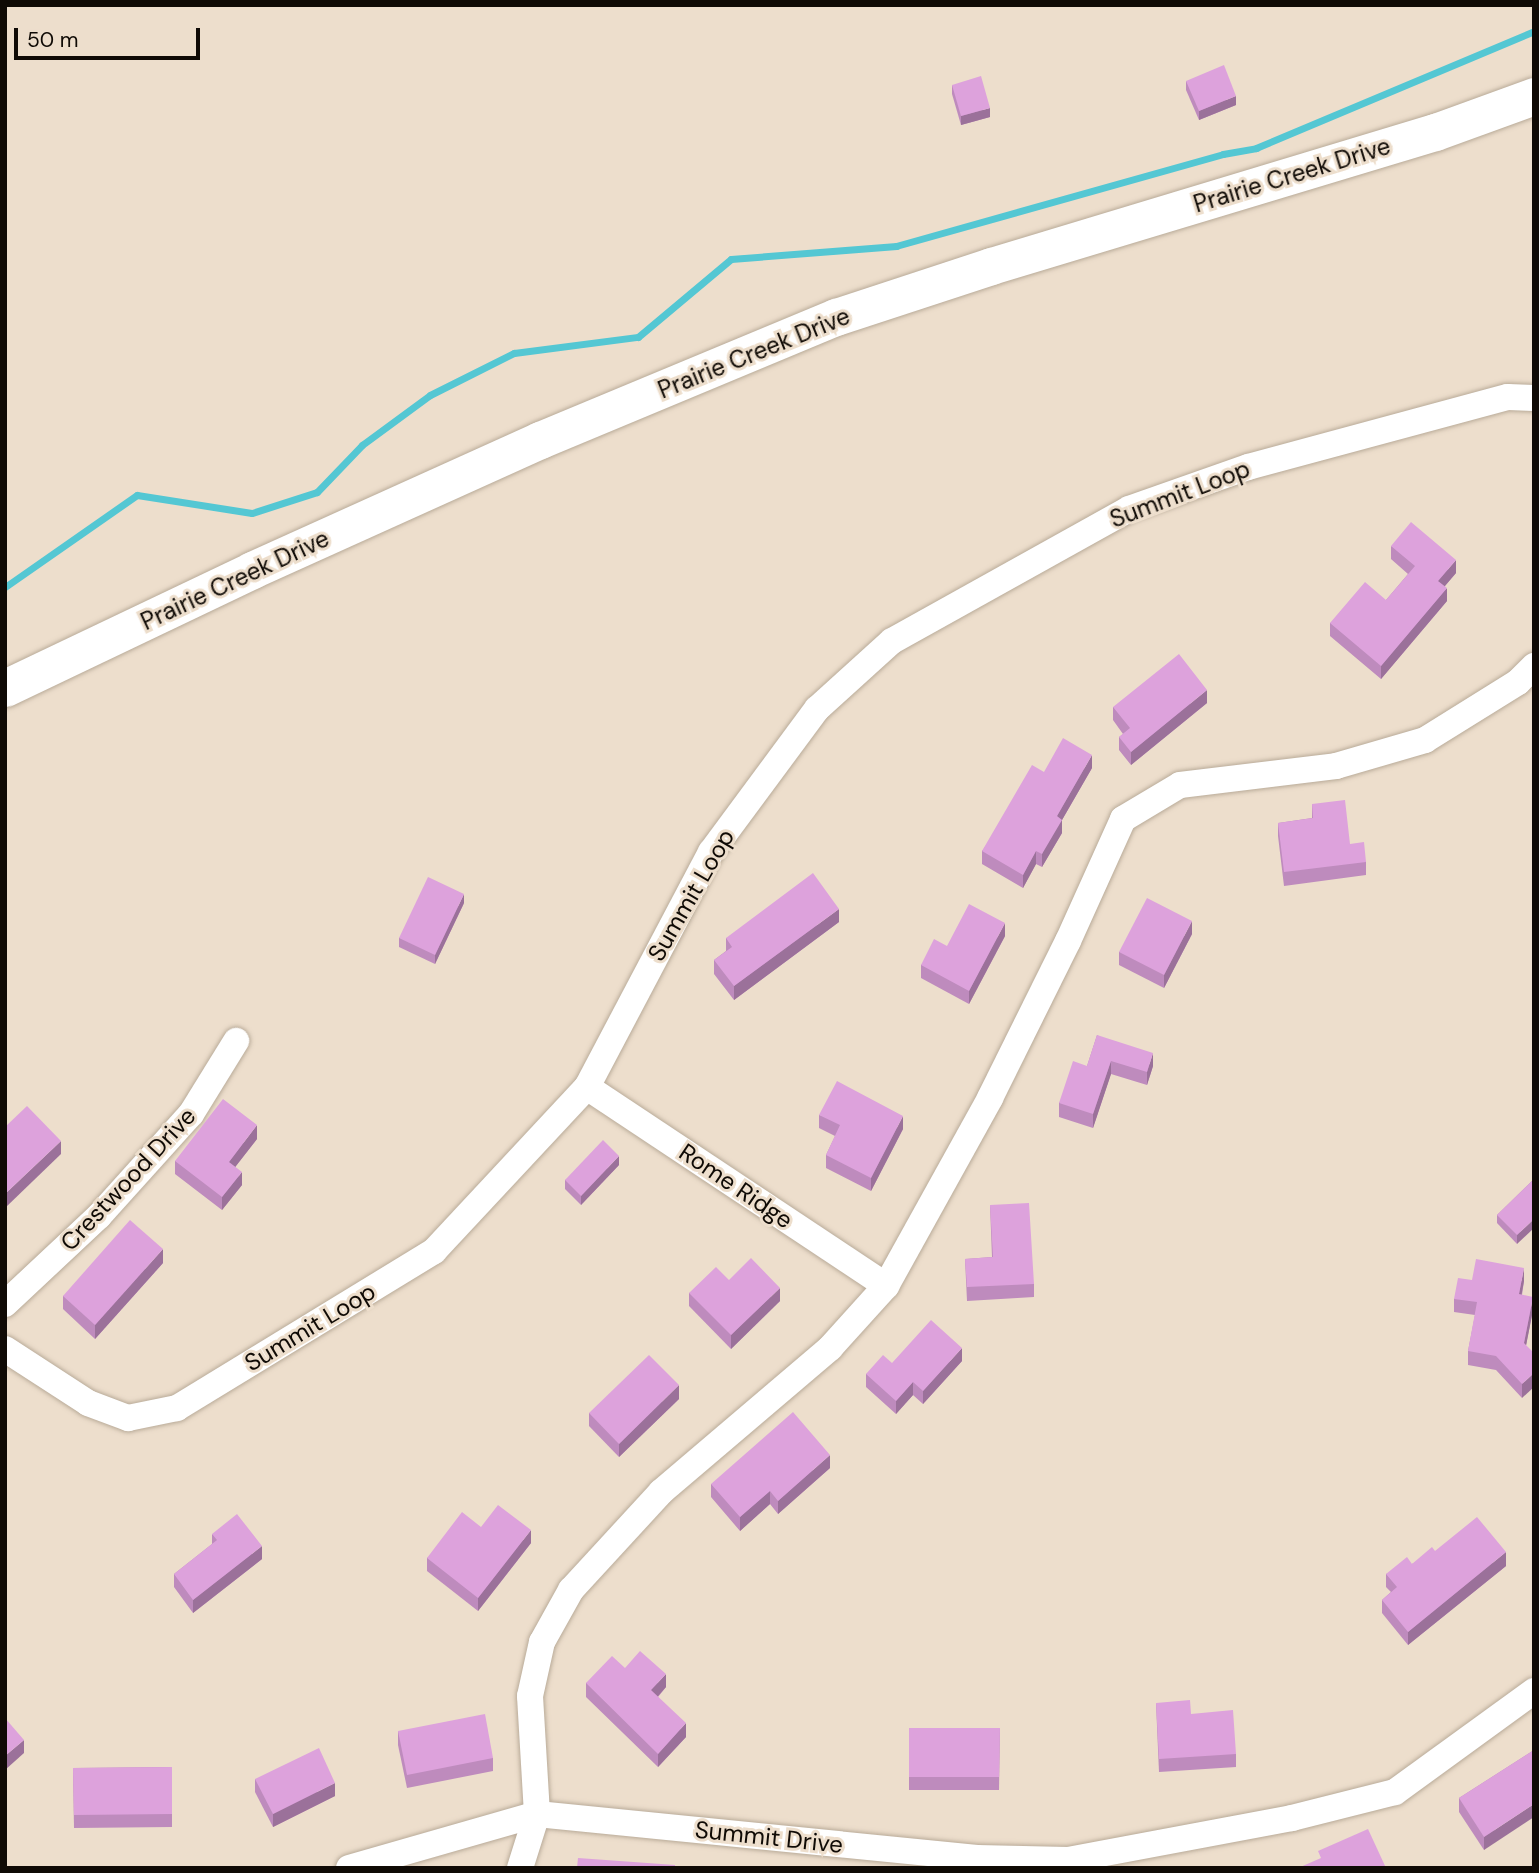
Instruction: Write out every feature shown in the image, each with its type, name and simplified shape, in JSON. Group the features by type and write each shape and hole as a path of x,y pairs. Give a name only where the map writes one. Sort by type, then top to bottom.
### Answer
{"main road":[{"name":"Prairie Creek Drive","path":"5,688 252,570 540,440 836,317 991,266 1435,132 1534,96"}],"street":[{"name":"Summit Loop","path":"5,1349 88,1403 128,1418 177,1408 434,1251 587,1087 710,852 817,709 892,641 1129,509 1248,467 1508,397 1534,398"},
{"path":"520,1868 537,1814 530,1696 542,1642 571,1590 661,1492 830,1348 886,1286 990,1098 1068,942 1123,819 1180,785 1336,766 1425,740 1518,682 1534,666"},
{"name":"Crestwood Drive","path":"5,1304 99,1216 191,1114 236,1041"},
{"name":"Rome Ridge","path":"587,1087 886,1286"},
{"name":"Summit Drive","path":"349,1868 537,1814 976,1858 1068,1860 1292,1818 1395,1792 1534,1690"}],"building":[{"path":"1224,65 1236,96 1199,111 1186,81"},
{"path":"981,76 990,108 961,116 952,85"},
{"path":"1411,522 1456,560 1438,581 1447,588 1381,666 1330,623 1365,582 1386,600 1415,566 1391,546"},
{"path":"1179,654 1207,690 1131,752 1119,737 1130,728 1113,707"},
{"path":"1063,738 1092,755 1057,816 1062,820 1042,854 1036,851 1023,875 982,851 1032,765 1044,772"},
{"path":"1345,800 1350,844 1364,842 1366,862 1284,872 1278,823 1313,818 1312,804"},
{"path":"813,873 839,909 734,986 714,960 732,947 726,938"},
{"path":"428,877 464,894 435,955 399,938"},
{"path":"1147,898 1192,921 1164,975 1119,952"},
{"path":"969,904 1005,923 969,991 921,965 934,939 947,946"},
{"path":"1097,1035 1153,1053 1147,1072 1111,1061 1093,1114 1059,1103 1073,1061 1087,1066"},
{"path":"837,1081 903,1116 871,1178 826,1155 840,1125 819,1115"},
{"path":"223,1099 257,1125 229,1162 242,1172 222,1197 175,1161"},
{"path":"27,1106 61,1141 5,1194 5,1127"},
{"path":"603,1140 619,1156 581,1196 565,1180"},
{"path":"1534,1179 1534,1219 1517,1235 1497,1215"},
{"path":"1029,1203 1034,1284 967,1287 965,1259 993,1257 990,1205"},
{"path":"130,1220 163,1249 95,1325 63,1296"},
{"path":"751,1258 780,1288 731,1335 689,1293 716,1267 729,1280"},
{"path":"1476,1259 1524,1268 1519,1294 1533,1297 1524,1343 1534,1353 1534,1373 1522,1384 1496,1356 1468,1351 1477,1302 1454,1299 1458,1278 1472,1280"},
{"path":"931,1320 962,1348 923,1391 913,1382 896,1401 866,1374 883,1355 892,1363"},
{"path":"649,1355 679,1385 619,1444 589,1413"},
{"path":"793,1412 830,1455 778,1501 770,1491 740,1517 711,1484"},
{"path":"498,1505 531,1530 478,1598 427,1558 462,1512 481,1527"},
{"path":"237,1514 262,1546 193,1600 174,1574 217,1540 212,1534"},
{"path":"1477,1517 1506,1552 1408,1632 1382,1600 1397,1587 1386,1574 1407,1557 1412,1564 1432,1547 1435,1551"},
{"path":"640,1651 666,1674 651,1690 686,1723 658,1754 586,1683 612,1656 625,1668"},
{"path":"1190,1700 1191,1714 1233,1710 1236,1754 1159,1759 1156,1703"},
{"path":"485,1714 493,1758 407,1775 398,1731"},
{"path":"5,1718 24,1740 5,1756"},
{"path":"909,1728 1000,1728 999,1777 909,1777"},
{"path":"319,1748 335,1783 273,1814 255,1779"},
{"path":"1534,1750 1534,1804 1484,1837 1459,1798"},
{"path":"172,1767 172,1814 74,1815 73,1768"},
{"path":"1368,1829 1386,1868 1298,1868 1321,1858 1318,1851"},
{"path":"578,1858 675,1865 675,1868 577,1868"}],"waterway":[{"path":"5,587 137,495 252,513 317,492 362,445 430,395 514,353 638,337 731,259 896,246 1223,154 1256,148 1534,31"}]}
